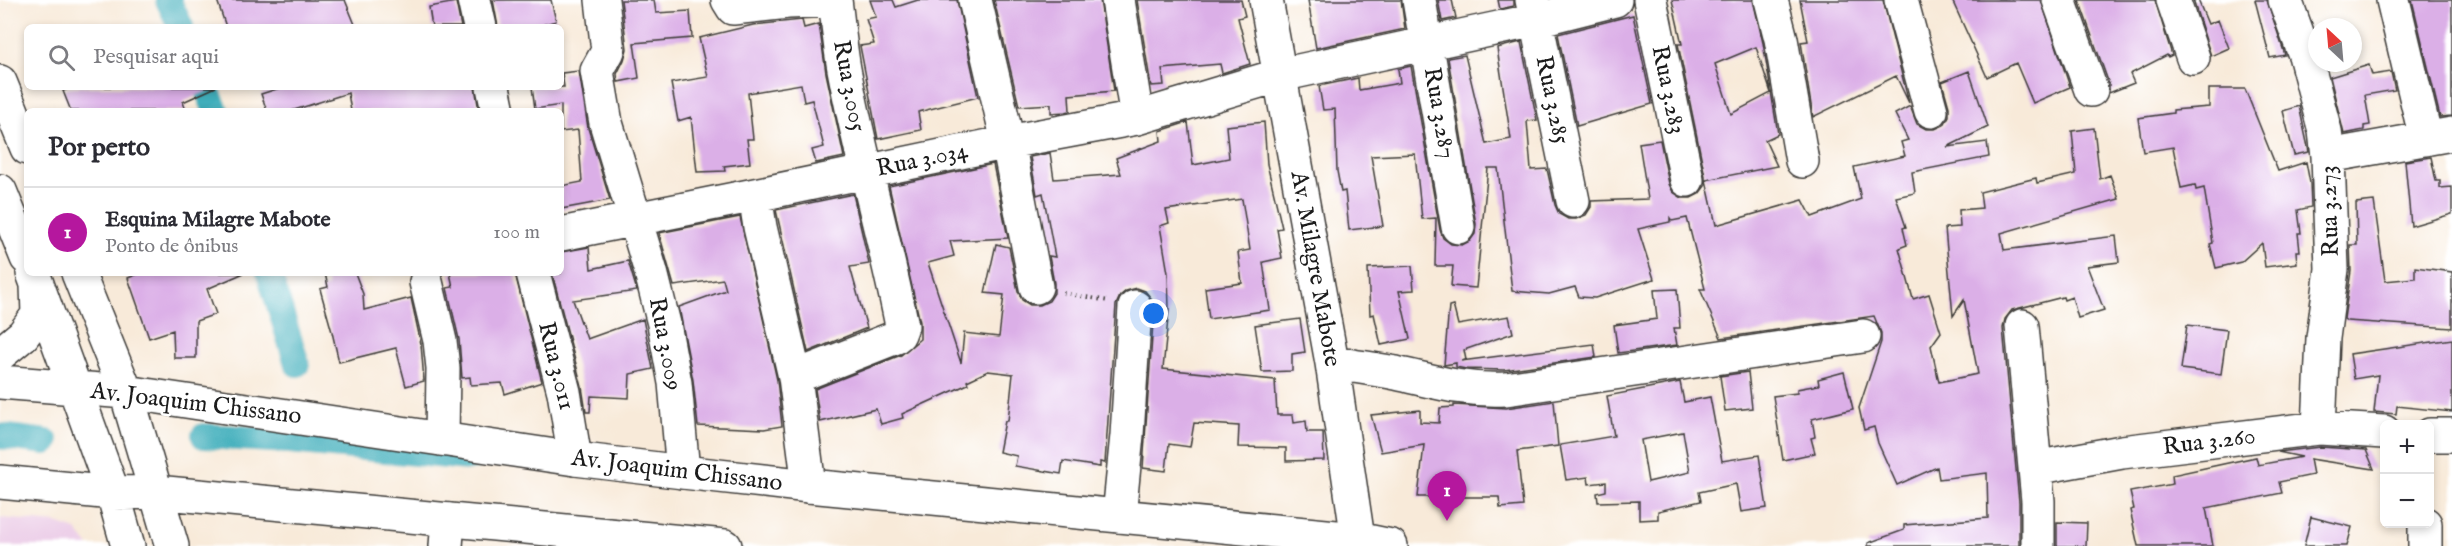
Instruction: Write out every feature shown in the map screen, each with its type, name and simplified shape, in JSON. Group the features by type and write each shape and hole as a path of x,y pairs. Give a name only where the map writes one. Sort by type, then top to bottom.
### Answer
{"street":[{"path":"474,0 479,24"},
{"name":"Rua 3.009","path":"602,0 608,51 597,71 606,123 651,272 664,324 675,383 683,472"},
{"path":"728,0 733,8 835,0"},
{"name":"Rua 3.005","path":"795,377 894,338 899,334 902,326 844,66 835,0"},
{"path":"975,0 1008,142 1036,287"},
{"path":"1118,0 1137,118"},
{"name":"Av. Milagre Mabote","path":"1266,0 1332,363 1358,542"},
{"name":"Rua 3.287","path":"1419,0 1458,227"},
{"name":"Rua 3.034","path":"564,233 1008,142 1137,118 1280,75 1427,44 1534,10 1615,0"},
{"name":"Rua 3.283","path":"1650,0 1687,180"},
{"path":"1771,0 1781,39 1802,161"},
{"path":"1901,0 1931,111"},
{"path":"2059,0 2091,90"},
{"path":"2173,0 2193,58"},
{"name":"Rua 3.273","path":"2285,0 2305,55 2325,131 2328,156 2332,269 2322,338 2319,428"},
{"path":"2328,156 2439,137 2393,0"},
{"name":"Rua 3.285","path":"1534,10 1573,201"},
{"path":"0,82 24,141"},
{"path":"494,90 497,108"},
{"path":"0,191 24,252"},
{"path":"755,195 760,227 795,377 809,486"},
{"path":"0,354 23,335 38,315 33,276"},
{"path":"33,276 113,493 128,546"},
{"path":"79,276 126,392 172,546"},
{"name":"Rua 3.011","path":"533,276 564,392 575,459"},
{"path":"426,282 440,341 442,439"},
{"path":"1119,516 1135,307"},
{"path":"2022,326 2035,468 2038,546"},
{"path":"1332,363 1396,373 1443,385 1483,390 1506,389 1863,336"},
{"name":"Av. Joaquim Chissano","path":"0,382 126,392 575,459 683,472 1391,546"},
{"name":"Rua 3.260","path":"2035,468 2122,452 2319,428 2380,432"},
{"path":"2434,435 2452,435"},
{"path":"0,482 113,493 156,492 447,533 725,546"},
{"path":"2425,528 2425,546"}],"path":[{"path":"1036,287 1132,304 1135,307"}],"shaded area":[{"path":"0,518 56,523 76,530 89,546 0,546"}],"building":[{"path":"217,0 345,0 355,24 225,24"},
{"path":"493,0 551,0 556,21 546,24 497,24"},
{"path":"621,0 654,0 656,13 690,11 692,38 634,43 639,78 618,82 617,74 627,49"},
{"path":"870,0 893,0 896,7 918,0 957,0 978,97 918,112 921,130 878,139 860,46 874,44 866,19 876,17"},
{"path":"994,0 1100,0 1114,91 1069,95 1070,111 1065,112 1051,113 1051,104 1019,106"},
{"path":"1137,0 1241,0 1245,16 1238,18 1250,64 1222,73 1220,64 1162,69 1164,85 1151,86"},
{"path":"1308,0 1401,0 1405,29 1316,48"},
{"path":"1438,0 1452,0 1456,18 1442,21"},
{"path":"1498,0 1514,0 1514,6 1500,9"},
{"path":"1672,0 1753,0 1763,43 1778,134 1765,140 1777,166 1706,180 1716,225 1803,200 1812,217 1861,199 1854,167 1905,156 1901,142 1908,140 1895,114 1910,106 1917,124 1926,129 1935,129 1944,125 1949,116 1949,107 1942,82 1969,71 1988,127 1947,147 1987,142 1989,157 1912,172 1915,193 1896,197 1906,227 1903,228 1907,245 1899,248 1913,299 1929,294 1941,332 1931,346 1939,382 1978,374 1964,300 1953,316 1945,228 1960,227 1959,210 1982,208 1980,192 2036,178 2037,183 2076,174 2072,131 2094,128 2100,179 2110,175 2119,199 2001,233 2004,250 2116,236 2119,262 2087,266 2104,310 2078,318 2072,297 2064,300 2063,297 2012,310 2005,319 2003,328 2019,502 2019,546 1868,546 1868,543 1904,530 1904,525 1988,518 1987,473 1939,479 1937,467 1897,485 1878,443 1874,427 1864,430 1859,408 1881,342 1881,333 1874,316 1721,338 1700,289 1705,289 1687,218 1672,221 1670,218 1670,222 1638,229 1654,279 1595,298 1579,297 1575,287 1549,294 1512,291 1498,168 1488,168 1476,288 1451,286 1453,266 1435,266 1436,218 1422,219 1415,154 1371,156 1383,226 1349,230 1345,191 1341,192 1337,171 1335,109 1323,110 1319,86 1358,78 1359,90 1400,83 1398,69 1411,66 1440,230 1443,238 1451,244 1462,245 1470,241 1475,234 1476,224 1448,58 1465,55 1486,144 1511,139 1497,48 1521,42 1537,120 1527,121 1531,170 1547,169 1559,214 1568,219 1576,219 1586,215 1591,207 1591,201 1648,199 1639,143 1660,140 1669,184 1673,192 1682,198 1691,198 1699,194 1705,186 1705,176 1678,44 1682,44","holes":["1756,47 1771,93 1731,114 1715,64"]},
{"path":"1800,0 1883,0 1909,103 1896,76 1813,117 1801,42 1808,41"},
{"path":"1952,0 2041,0 2070,87 2033,103 2016,63 1987,77"},
{"path":"2079,0 2155,0 2172,55 2168,57 2167,55 2130,74 2134,83 2109,93 2109,84"},
{"path":"2193,0 2198,0 2208,24 2218,20 2229,48 2211,56"},
{"path":"2255,0 2267,0 2285,55 2270,58"},
{"path":"2412,0 2452,0 2452,116 2440,117"},
{"path":"456,2 460,24 432,24 429,7"},
{"path":"1633,15 1652,104 1577,126 1558,34"},
{"path":"802,20 804,28 819,24 826,73 844,157 816,163 812,150 824,147 812,100 804,102 801,84 748,93 753,139 747,139 750,163 724,166 725,171 697,172 691,117 678,121 671,83 708,77 699,38 753,25"},
{"path":"2369,65 2372,75 2391,72 2395,90 2365,95 2370,125 2364,126 2364,130 2344,134 2330,77 2346,72 2362,72 2362,67"},
{"path":"579,71 588,128 610,200 564,208 564,185 582,182 578,130 564,132 564,108 561,108 561,105 535,108 532,90 564,90 564,73"},
{"path":"2209,89 2245,89 2278,171 2306,162 2311,207 2298,210 2301,233 2298,233 2300,251 2296,251 2297,263 2265,267 2262,243 2241,262 2216,268 2210,244 2213,243 2204,188 2196,190 2195,185 2181,188 2173,147 2143,152 2138,118 2173,113 2173,110 2209,107"},
{"path":"209,90 183,102 185,108 70,108 63,91"},
{"path":"274,90 476,90 478,108 350,108 348,93 300,108 266,108 261,94"},
{"path":"2299,106 2309,152 2294,155 2283,111"},
{"path":"1188,122 1193,165 1229,158 1226,126 1264,122 1267,164 1282,228 1277,229 1282,258 1263,262 1270,310 1209,319 1205,288 1242,283 1238,252 1250,250 1242,199 1166,210 1169,223 1160,226 1168,273 1169,309 1163,369 1275,380 1277,415 1293,415 1294,423 1306,421 1307,432 1323,432 1324,460 1286,461 1286,448 1238,447 1239,426 1194,423 1190,447 1169,444 1166,471 1143,468 1154,308 1151,298 1145,291 1137,288 1126,291 1120,296 1116,305 1105,463 1100,462 1100,467 1063,461 1061,474 1015,466 1017,456 999,452 1005,421 1008,421 1013,374 988,371 967,381 968,384 902,414 903,418 881,424 876,409 820,422 815,389 901,355 920,339 920,322 889,186 993,164 1008,238 950,241 954,256 928,263 961,363 964,333 999,337 1004,295 985,293 996,244 1009,247 1022,300 1030,305 1040,305 1049,301 1054,293 1049,256 1055,257 1043,193 1037,195 1030,157 1050,153 1054,179 1121,174 1116,158 1161,141 1160,131"},
{"path":"2431,157 2436,181 2440,181 2440,188 2452,187 2452,214 2411,226 2405,161"},
{"path":"853,194 869,264 850,267 867,328 808,352 776,210"},
{"path":"2374,201 2385,281 2415,278 2415,267 2452,272 2452,328 2344,319 2351,271 2350,245 2357,245 2356,203"},
{"path":"740,217 777,380 782,426 764,429 698,426 693,380 679,307 726,290 723,279 674,286 659,233"},
{"path":"589,247 591,269 628,261 637,291 573,300 587,339 643,319 653,369 630,374 629,398 591,396 590,412 586,412 582,387 553,276 564,276 564,251"},
{"path":"1412,266 1414,290 1399,291 1410,339 1381,345 1374,314 1370,315 1368,268"},
{"path":"133,276 237,276 207,289 216,314 196,321 196,358 174,358 173,330 149,338 128,278"},
{"path":"326,276 356,276 363,294 364,310 411,298 421,344 424,381 406,386 396,348 339,362 320,289 328,287"},
{"path":"451,276 516,276 542,382 505,394 502,383 471,385 470,377 462,378 459,339 447,288 453,287"},
{"path":"1677,289 1680,328 1674,328 1677,345 1618,353 1614,325 1657,319 1654,290"},
{"path":"1453,305 1458,325 1509,316 1513,333 1464,350 1466,360 1461,361 1594,344 1596,357 1504,370 1466,369 1456,367 1456,363 1444,365 1449,306"},
{"path":"1300,319 1305,352 1292,354 1292,371 1262,372 1255,325"},
{"path":"2187,325 2227,330 2221,374 2181,369"},
{"path":"2452,339 2452,412 2397,406 2396,414 2374,412 2378,375 2354,379 2350,354"},
{"path":"1748,372 1752,408 1725,411 1720,376"},
{"path":"1844,372 1853,409 1812,419 1815,437 1811,438 1815,453 1783,460 1773,396 1797,393 1797,389 1819,385 1818,379"},
{"path":"1680,382 1684,402 1710,397 1722,461 1759,455 1767,508 1741,512 1736,484 1699,492 1701,501 1658,511 1658,519 1639,520 1639,501 1598,502 1597,493 1606,491 1606,482 1589,484 1588,477 1566,480 1560,445 1614,436 1607,396","holes":["1683,432 1690,472 1648,482 1641,440"]},
{"path":"1554,401 1558,446 1517,451 1523,506 1500,508 1499,497 1418,497 1424,445 1381,452 1371,415 1420,410 1420,422 1439,423 1440,408 1454,407 1454,405 1506,408"},
{"path":"2320,447 2366,450 2374,469 2310,459 2313,475 2279,482 2282,493 2206,508 2213,546 2138,546 2130,510 2134,509 2130,492 2173,484 2172,475 2256,457 2258,465 2302,457 2278,452"},
{"path":"2311,517 2352,527 2347,546 2304,546"},
{"path":"2057,522 2087,523 2086,546 2057,546"}],"waterway":[{"path":"168,0 180,24"},
{"path":"207,90 215,108"},
{"path":"270,276 297,364"},
{"path":"0,436 46,442"},
{"path":"204,436 290,441 469,458"}],"place":[{"name":"Esquina Milagre Mabote","path":"1447,521"}]}
